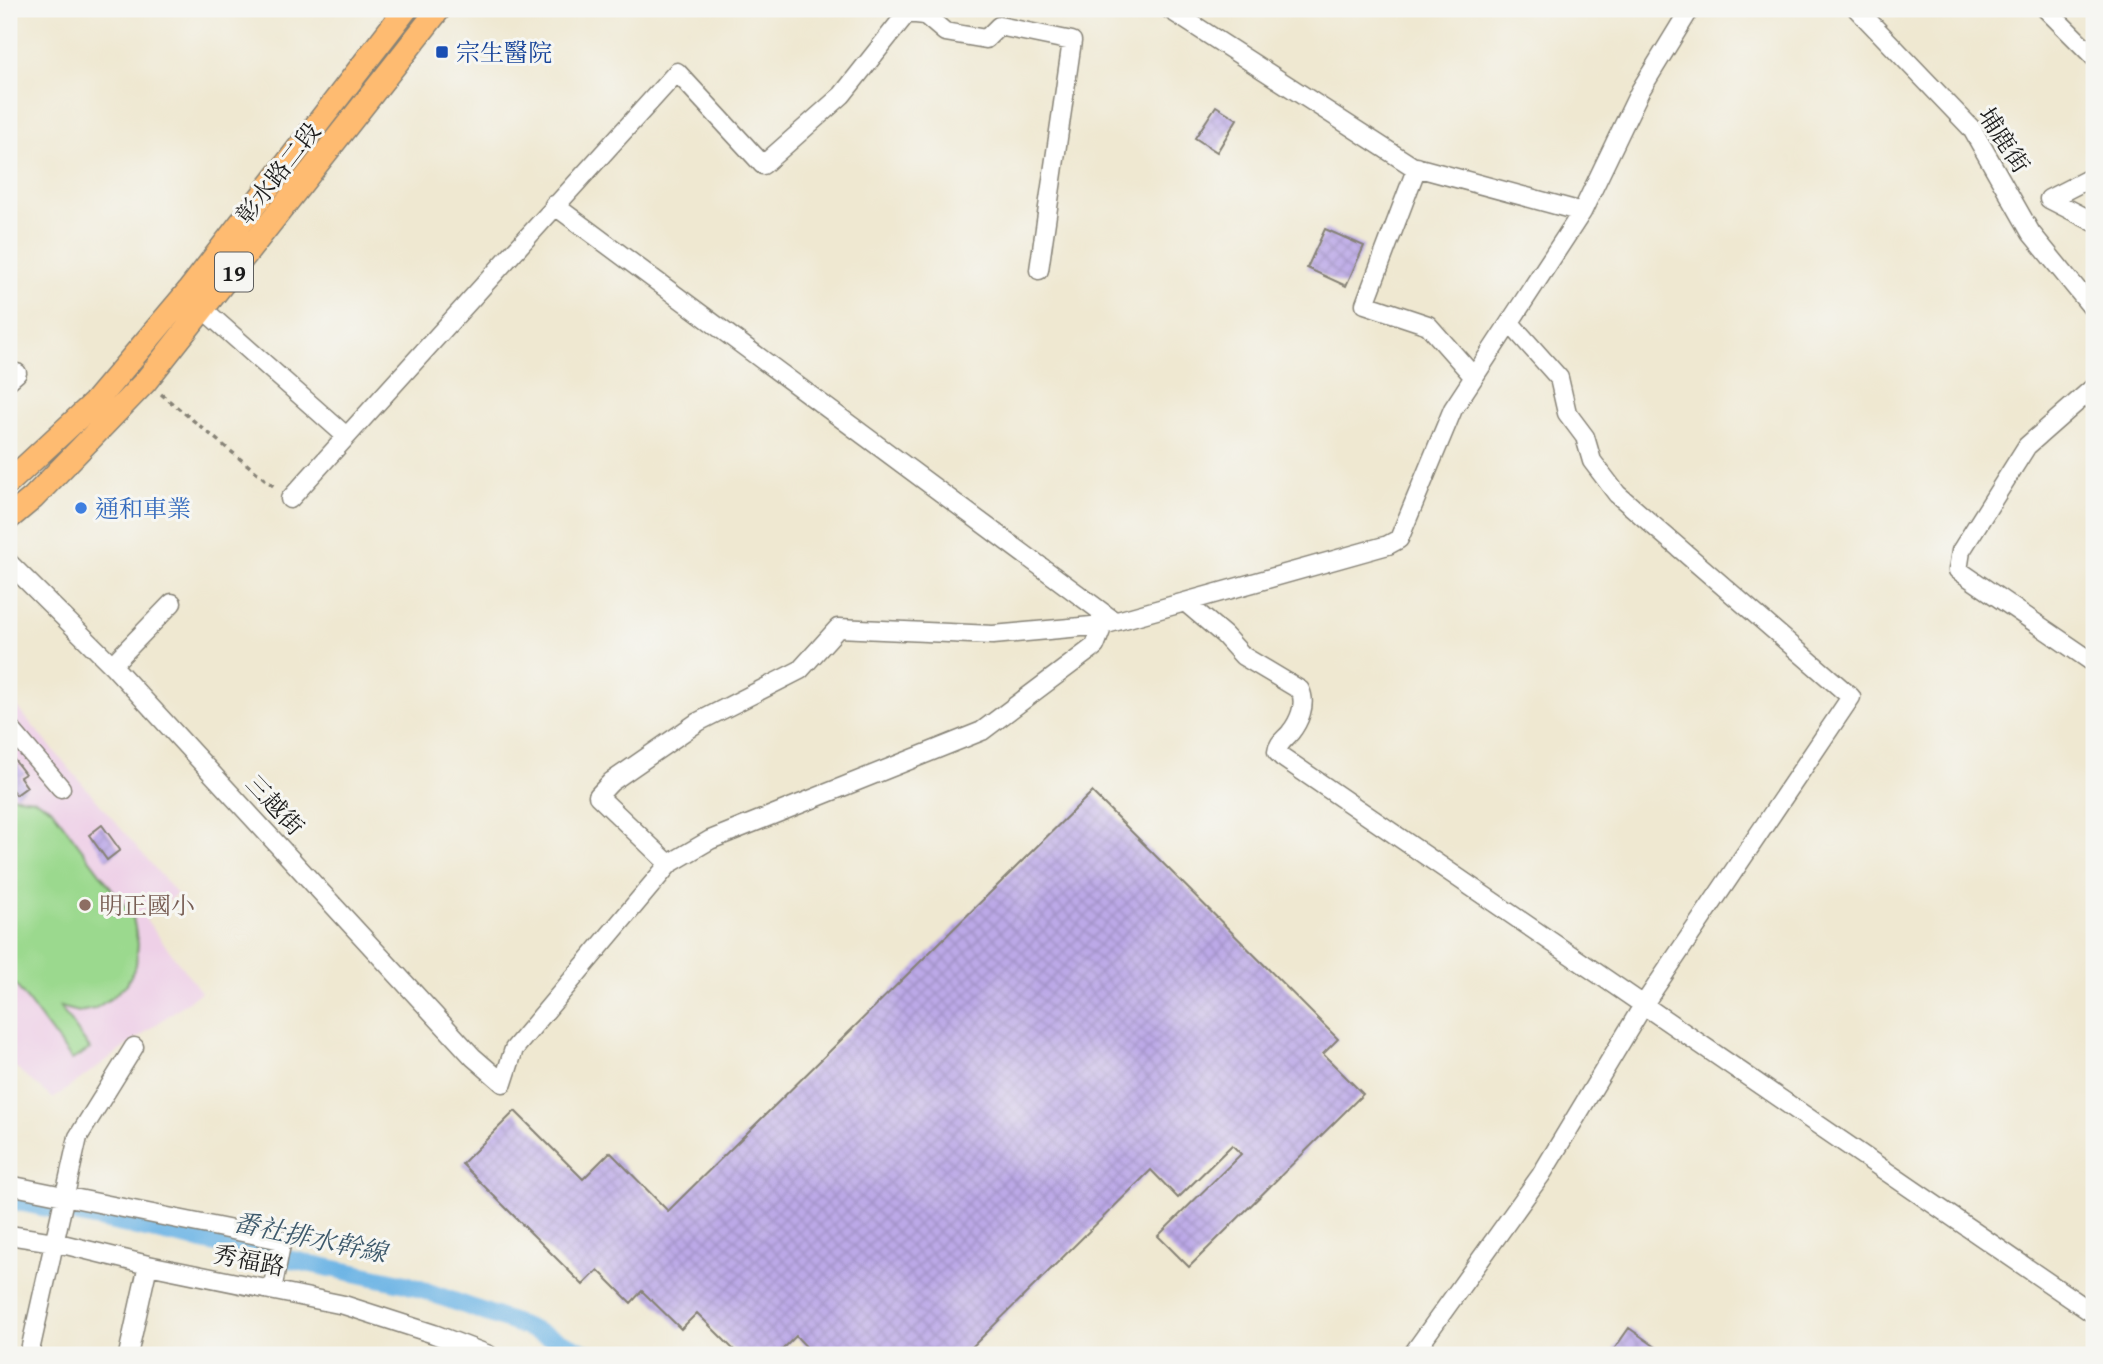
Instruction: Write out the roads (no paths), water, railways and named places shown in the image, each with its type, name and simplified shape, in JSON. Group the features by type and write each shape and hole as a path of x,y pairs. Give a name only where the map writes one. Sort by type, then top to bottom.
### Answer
{"main road":[{"name":"彰水路二段","path":"9,482 94,403 187,293 406,9"},
{"name":"彰水路二段","path":"9,518 33,498 145,382 439,9"},
{"path":"387,34 409,49"}],"street":[{"path":"1169,9 1412,166 1582,212"},
{"path":"1108,623 1095,646 982,731 710,840 669,864 598,796 611,782 698,722 800,670 838,628 993,635 1108,623 1388,545 1399,539 1453,409 1582,212 1640,91 1690,9"},
{"name":"埔鹿街","path":"1857,9 1972,129 2031,233 2094,310"},
{"path":"2046,9 2094,57"},
{"path":"290,499 677,72 763,165 842,95 907,13 928,12 945,32 986,38 999,26 1072,41 1039,271"},
{"path":"1417,167 1365,304 1428,326 1474,377"},
{"path":"2094,176 2049,199 2094,222"},
{"path":"554,205 1108,623"},
{"path":"187,293 345,436"},
{"path":"1412,1355 1541,1175 1644,1004 1851,697 1616,494 1592,461 1585,437 1567,413 1559,378 1510,323"},
{"path":"2094,387 2027,446 1961,551 1958,569 2094,663"},
{"name":"三越街","path":"9,563 112,664 473,1057 503,1083 514,1049 669,864"},
{"path":"112,664 172,603"},
{"path":"1185,603 1224,635 1243,656 1300,691 1305,698 1292,731 1277,746 1277,752 1282,757 2094,1314"},
{"path":"9,727 61,788"},
{"path":"29,1355 78,1137 134,1047"},
{"path":"9,1185 282,1240 272,1290"},
{"name":"秀福路","path":"9,1234 344,1305 482,1352"},
{"path":"128,1355 148,1265"}],"waterway":[{"name":"番社排水幹線","path":"9,1200 406,1284 523,1326 592,1355"}],"place":[{"name":"宗生醫院","path":"442,52"},
{"name":"通和車業","path":"81,508"},
{"name":"明正國小","path":"85,905"}]}
